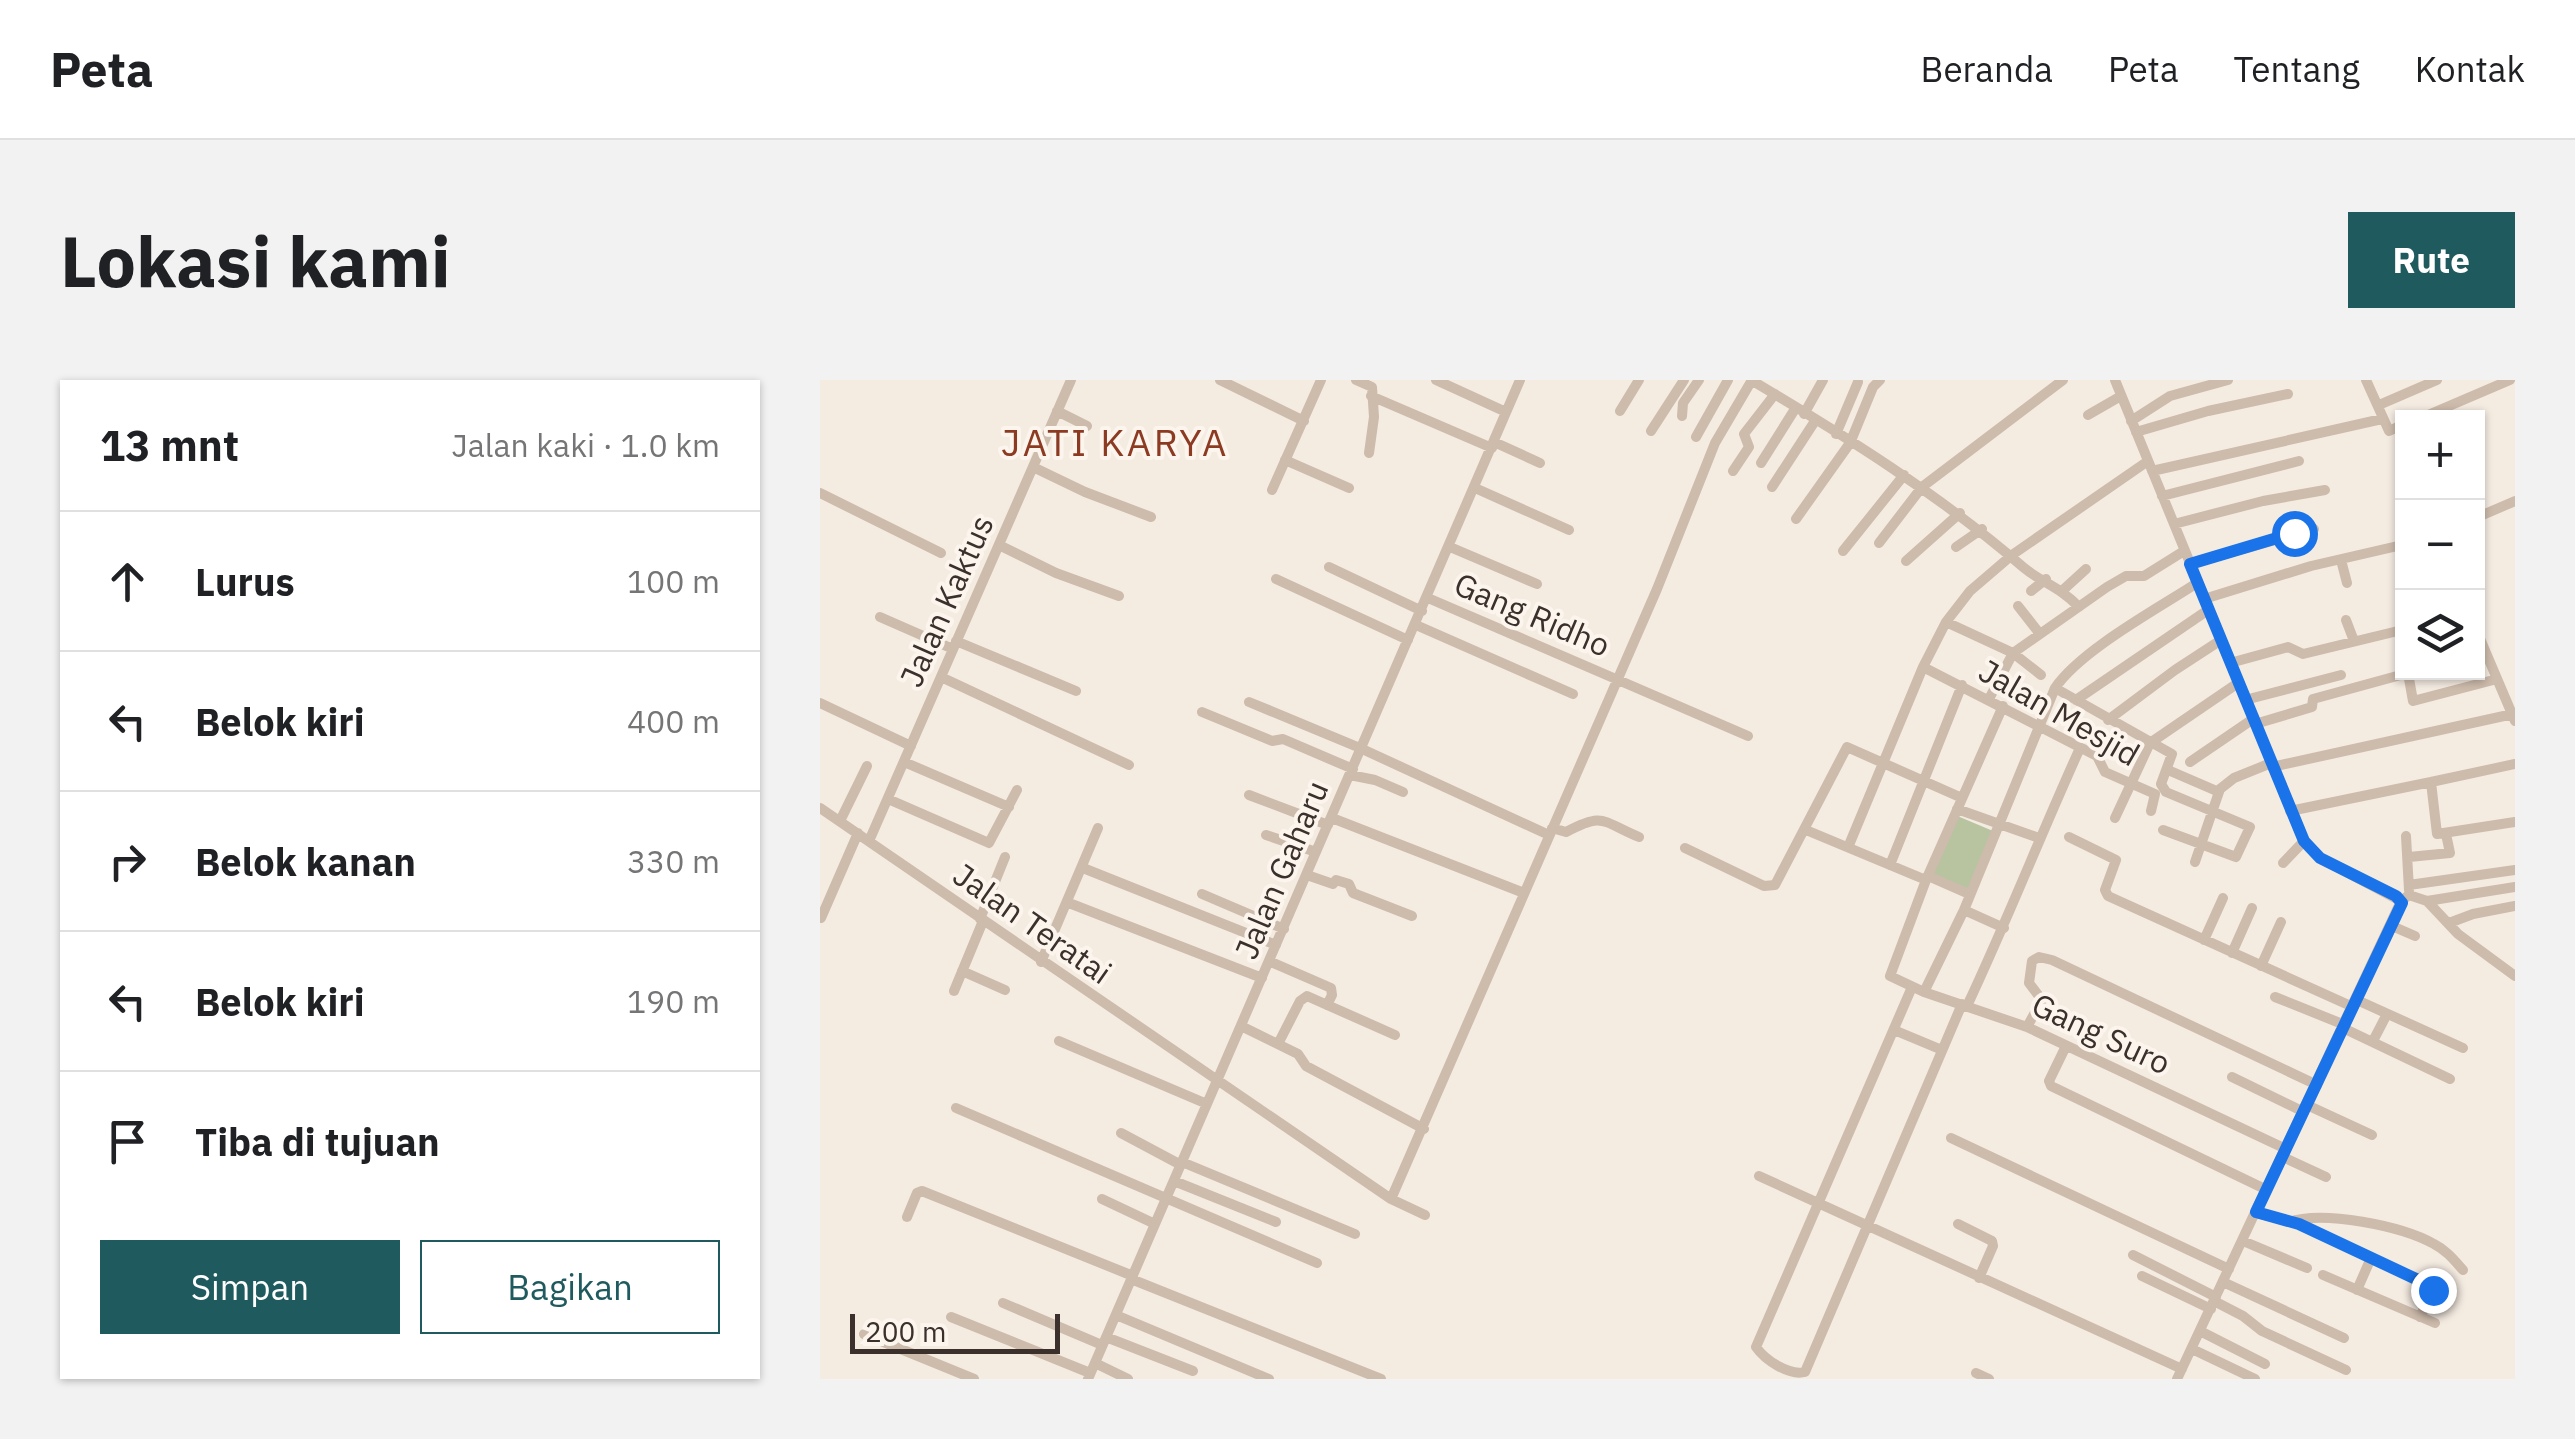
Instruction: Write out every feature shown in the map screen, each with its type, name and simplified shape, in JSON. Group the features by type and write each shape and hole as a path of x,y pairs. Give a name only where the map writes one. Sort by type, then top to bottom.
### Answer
{"street":[{"name":"Jalan Kaktus","path":"869,841 1070,380"},
{"path":"1220,380 1304,421"},
{"path":"1356,380 1540,463"},
{"path":"1436,380 1506,412"},
{"name":"Jalan Gaharu","path":"1091,1372 1520,380"},
{"path":"1620,411 1639,380"},
{"path":"1651,431 1684,380"},
{"path":"1682,416 1683,403 1699,380"},
{"path":"1696,437 1728,380"},
{"path":"1391,1199 1695,499 1715,442 1752,380 1960,513 2023,567 2063,590 2079,607"},
{"path":"1772,486 1823,380"},
{"path":"1796,519 1850,443 1872,387 1880,380"},
{"path":"1879,543 1922,487 2063,380"},
{"path":"2134,427 2170,396 2228,380"},
{"path":"2366,380 2389,431 2395,429"},
{"path":"2378,405 2437,380"},
{"path":"2440,410 2510,380"},
{"path":"1272,490 1304,421 1317,381"},
{"path":"1836,434 1858,382"},
{"path":"2088,415 2120,385 2304,841 2320,858 2428,901 2515,887"},
{"path":"1369,453 1373,388"},
{"path":"1732,471 1748,447 1744,434 1774,394"},
{"path":"2134,427 2288,394"},
{"path":"1057,411 1087,426"},
{"path":"1761,463 1805,415"},
{"path":"1849,846 1923,666 1946,622 1970,591 2012,555 2150,466 2382,418"},
{"path":"1285,460 1349,488"},
{"path":"2162,496 2298,462"},
{"path":"1032,467 1151,517"},
{"path":"1843,551 1904,475"},
{"path":"1476,488 1570,530"},
{"path":"2174,524 2325,490"},
{"path":"820,493 941,553"},
{"path":"2485,514 2515,501"},
{"path":"1906,561 1960,513"},
{"path":"2190,564 2314,529"},
{"path":"1956,547 1982,530"},
{"path":"998,545 1056,573 1120,596"},
{"path":"1450,547 1536,584"},
{"path":"2076,700 2206,605 2340,560 2395,547"},
{"path":"1989,699 2013,653 2126,576 2144,576 2184,551"},
{"path":"2340,560 2347,583"},
{"path":"1329,567 1422,612"},
{"path":"2063,590 2086,568"},
{"path":"1276,579 1408,640"},
{"path":"2031,592 2046,580"},
{"path":"1924,992 1964,910 2055,688 2064,675 2103,646 2197,583"},
{"name":"Gang Ridho","path":"1428,598 1748,736"},
{"path":"2018,606 2040,634"},
{"path":"880,617 1076,692"},
{"path":"2346,620 2354,642"},
{"path":"1946,622 2013,653 2041,675"},
{"path":"1416,624 1573,694"},
{"path":"2230,663 2288,647 2303,654 2395,632"},
{"path":"2108,720 2221,640"},
{"path":"2195,862 2219,792 2234,778 2271,765 2514,717 2485,661"},
{"name":"Jalan Mesjid","path":"1923,666 2100,759 2105,772 2155,794 2151,811"},
{"path":"2245,700 2341,675"},
{"path":"2190,762 2254,722 2312,707 2313,699 2395,677"},
{"path":"941,678 1129,765"},
{"path":"2411,680 2413,701 2497,680"},
{"path":"2115,818 2150,743 2238,683"},
{"path":"1890,865 1962,685"},
{"path":"2055,688 2172,754 2162,790 2249,828 2236,857 2162,830"},
{"path":"1248,702 1551,832 1566,832 1589,819 1598,819 1639,837"},
{"path":"820,703 911,746"},
{"path":"1927,878 2003,706"},
{"path":"1202,712 1272,740 1283,740 1403,792"},
{"path":"1685,848 1769,887 1774,885 1848,747 1923,782 1959,804 2039,838"},
{"path":"1912,987 1756,1346 1762,1355 1801,1377 1942,1050 2004,928 2080,748"},
{"path":"904,762 1009,806"},
{"path":"2290,811 2515,764"},
{"path":"840,821 867,766"},
{"path":"2168,770 2219,792"},
{"path":"2432,782 2437,834 2515,822"},
{"path":"888,799 989,843 1017,790"},
{"path":"1250,795 1524,893"},
{"name":"Jalan Teratai","path":"820,808 1391,1199 1425,1215"},
{"path":"1042,962 1098,828"},
{"path":"1806,830 1970,894"},
{"path":"821,918 858,833"},
{"path":"2408,857 2450,853 2446,834"},
{"path":"1266,835 1316,852"},
{"path":"2069,836 2116,860 2106,894 2261,966 2463,1048"},
{"path":"1759,1176 2179,1376 2406,894 2406,836"},
{"path":"2283,864 2304,841"},
{"path":"954,991 1005,857"},
{"path":"1083,868 1276,945"},
{"path":"2406,894 2515,870"},
{"path":"1308,876 1333,884 1336,880 1343,882 1353,893 1412,916"},
{"name":"Gang Suro","path":"1927,878 1890,976 1924,992 2027,1026 2326,1177"},
{"path":"1202,894 1284,928"},
{"path":"2204,940 2223,898"},
{"path":"2428,901 2458,934 2515,976"},
{"path":"1068,902 1262,978"},
{"path":"2449,923 2515,906"},
{"path":"2232,953 2252,908"},
{"path":"1964,910 2004,928"},
{"path":"2261,966 2280,922"},
{"path":"2392,926 2415,936"},
{"path":"2027,1026 2042,1000 2029,983 2032,961 2039,957 2317,1085"},
{"path":"1269,961 1330,988 1332,995 1327,1004"},
{"path":"962,971 1005,990"},
{"path":"2275,997 2344,1026 2450,1079"},
{"path":"1278,1044 1303,998 1327,1004 1394,1035"},
{"path":"2373,1041 2387,1014"},
{"path":"1241,1026 1298,1054 1306,1066 1424,1129"},
{"path":"1894,1030 1942,1050"},
{"path":"1059,1041 1208,1104"},
{"path":"2066,1046 2049,1081 2051,1086 2267,1190"},
{"path":"2232,1077 2372,1136"},
{"path":"956,1108 1317,1264"},
{"path":"1121,1133 1182,1164 1355,1234"},
{"path":"1951,1138 2229,1269"},
{"path":"1174,1180 1276,1222"},
{"path":"908,1218 917,1193 922,1192 1381,1379"},
{"path":"1102,1199 1156,1224"},
{"path":"2256,1212 2289,1222 2433,1288 2420,1317"},
{"path":"2289,1222 2307,1215 2420,1237 2449,1254 2463,1270"},
{"path":"1958,1224 1992,1241 1994,1246 1980,1278"},
{"path":"2243,1240 2307,1268"},
{"path":"2133,1256 2244,1316 2262,1331 2346,1370"},
{"path":"2357,1290 2372,1258"},
{"path":"2323,1275 2435,1324"},
{"path":"2142,1276 2214,1302"},
{"path":"2223,1282 2344,1338"},
{"path":"1003,1303 1193,1371"},
{"path":"1116,1316 1269,1379"},
{"path":"951,1317 1091,1372 1128,1379"},
{"path":"2200,1331 2264,1364"},
{"path":"864,1334 974,1379"},
{"path":"2192,1349 2255,1379"},
{"path":"1976,1374 1989,1379"}],"green space":[{"path":"1955,815 1993,831 1968,890 1930,874"}],"district":[{"name":"JATI KARYA","path":"1115,443"}],"route":[{"path":"2294,533 2190,564 2304,841 2320,858 2396,896 2402,903 2256,1212 2299,1224 2433,1290"}]}
